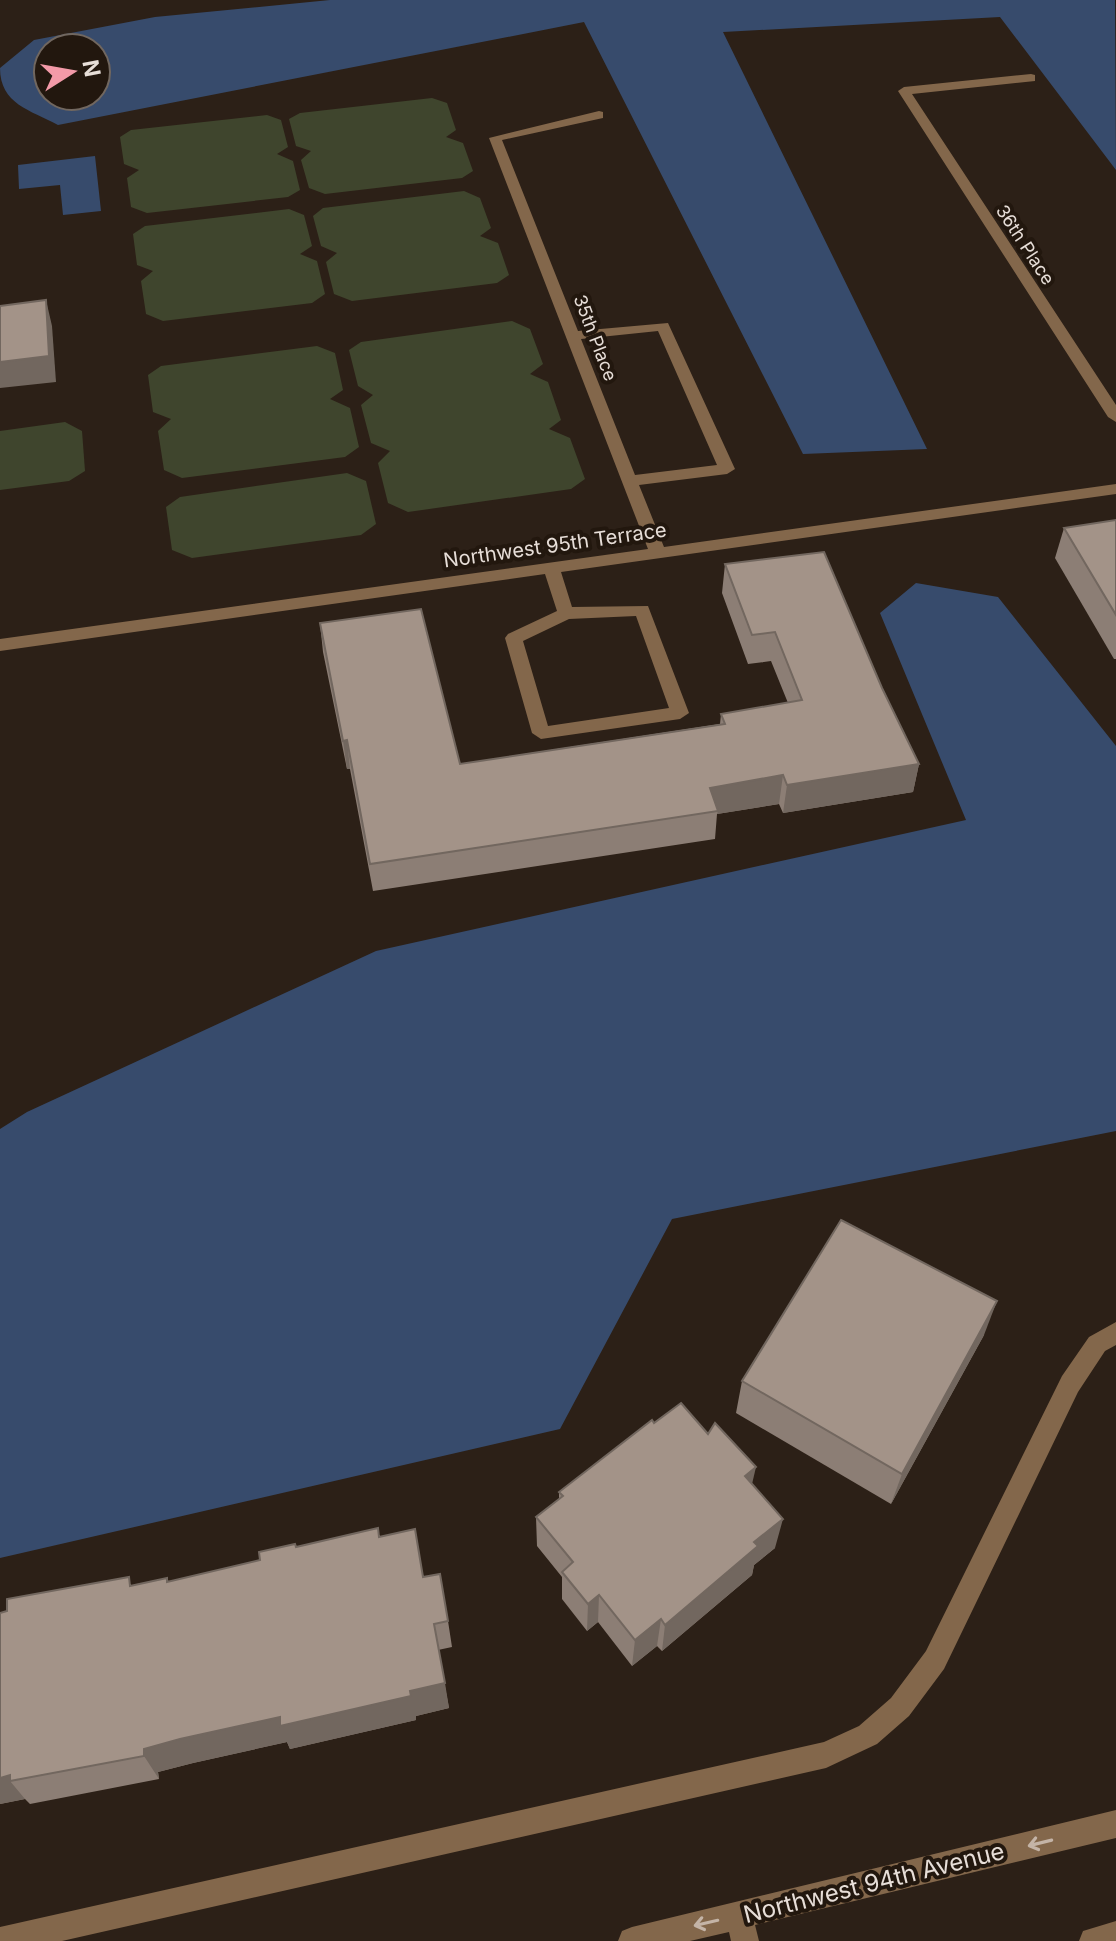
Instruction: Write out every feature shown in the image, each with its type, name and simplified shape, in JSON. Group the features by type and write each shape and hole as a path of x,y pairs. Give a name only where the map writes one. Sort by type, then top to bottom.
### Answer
{"street":[{"name":"36th Place","path":"1031,78 904,91 1115,414"},
{"name":"35th Place","path":"599,115 495,138 658,553"},
{"path":"572,336 663,326 727,469 629,481"},
{"name":"Northwest 95th Terrace","path":"0,645 1116,489"},
{"path":"551,568 566,613"},
{"path":"642,610 680,713 541,733 514,638 566,613 642,610"},
{"path":"0,1941 826,1755 868,1735 900,1707 935,1660 1070,1384 1097,1344 1116,1332"},
{"name":"Northwest 94th Avenue","path":"632,1941 742,1928 1116,1824"},
{"path":"1093,1941 1116,1935"}],"green space":[{"path":"432,98 447,103 456,130 446,137 463,143 473,171 462,178 325,194 309,188 301,160 311,151 296,146 289,119 300,113"},
{"path":"267,115 281,120 288,147 277,154 293,161 300,190 288,197 147,213 131,207 127,178 139,170 124,164 120,137 131,130"},
{"path":"464,191 480,198 491,228 480,236 498,243 509,275 497,283 352,301 334,294 326,262 337,253 321,246 313,216 323,208"},
{"path":"289,209 304,215 312,246 300,254 317,261 325,294 312,303 163,321 146,314 141,281 153,271 137,265 133,234 145,226"},
{"path":"512,321 530,329 543,364 530,374 548,382 561,420 549,429 570,438 585,479 571,489 408,512 388,503 378,463 390,451 371,443 361,405 373,395 358,386 349,350 361,342"},
{"path":"317,346 335,353 343,390 330,399 350,408 359,447 345,457 182,478 164,470 158,431 171,419 153,412 148,375 161,366"},
{"path":"65,422 82,431 85,471 69,481 0,490 0,431"},
{"path":"347,473 366,481 376,524 361,535 192,558 172,550 166,507 180,497"}],"water":[{"path":"330,0 1115,0 1116,170 1000,17 723,32 927,449 803,454 584,22 58,125 27,110 11,98 1,80 0,68 32,42 32,112 112,112 112,32 76,32 155,17"},
{"path":"95,156 101,211 63,215 60,185 19,189 18,165"},
{"path":"916,583 998,597 1116,746 1116,1131 672,1219 560,1429 0,1558 0,1129 27,1112 376,951 966,820 880,613"}],"building":[{"path":"46,300 49,356 0,362 0,306"},
{"path":"1116,520 1116,615 1064,528"},
{"path":"824,552 882,688 919,764 787,785 783,775 710,788 718,811 370,864 347,740 343,741 320,623 421,609 460,764 725,724 721,714 802,700 775,632 752,635 725,564"},
{"path":"841,1220 997,1301 902,1474 742,1381"},
{"path":"681,1403 708,1434 715,1423 756,1467 745,1476 783,1519 754,1542 758,1546 665,1625 661,1619 635,1640 599,1595 588,1604 562,1572 573,1562 536,1517 563,1496 559,1492 652,1420 654,1423"},
{"path":"378,1528 379,1537 415,1529 423,1577 440,1574 448,1621 434,1624 445,1683 410,1691 411,1696 280,1726 280,1717 180,1739 144,1749 144,1756 10,1781 10,1775 0,1778 0,1613 7,1611 7,1599 129,1577 130,1586 167,1578 167,1582 260,1560 259,1552 295,1544 296,1547"}]}
